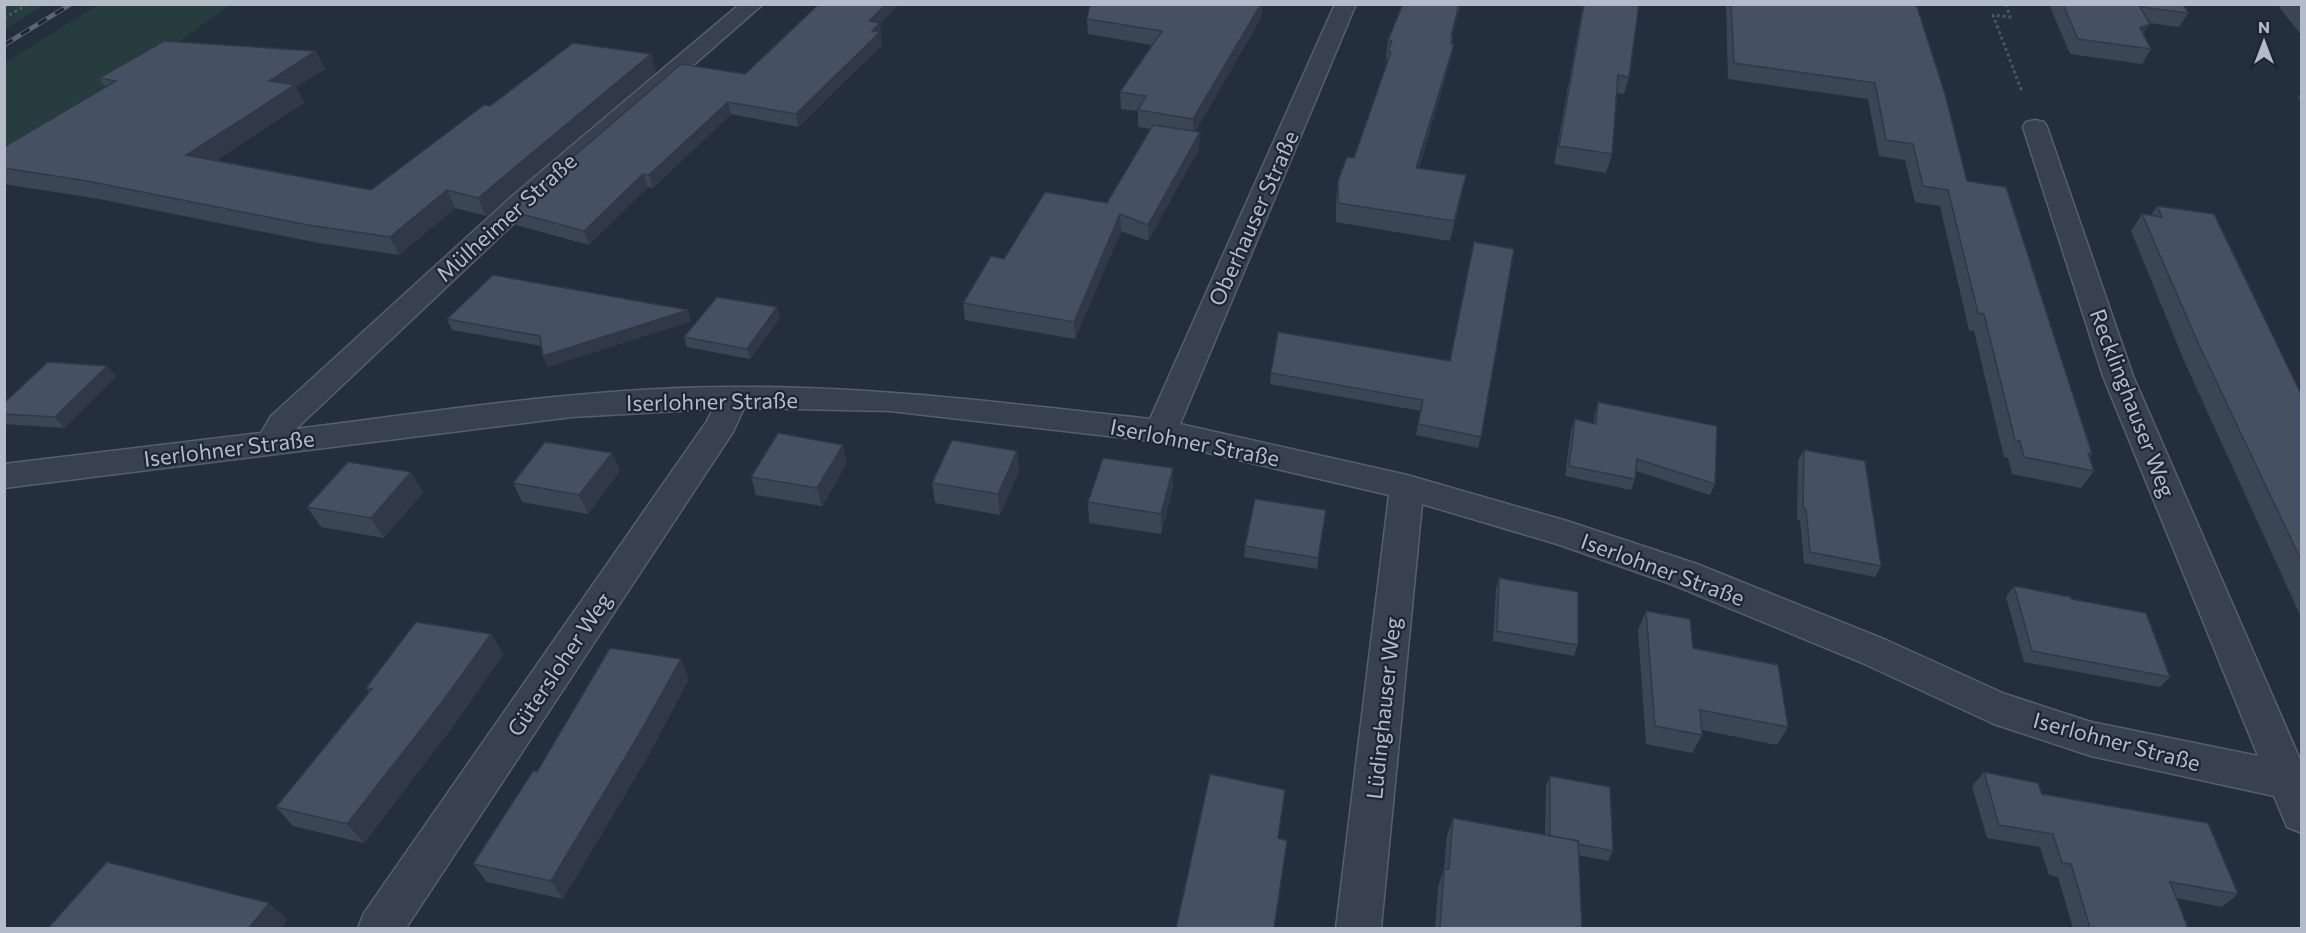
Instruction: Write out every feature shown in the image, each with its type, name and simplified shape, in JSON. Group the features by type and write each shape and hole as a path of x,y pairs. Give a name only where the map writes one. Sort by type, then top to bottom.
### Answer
{"street":[{"name":"Mülheimer Straße","path":"273,442 282,424 520,202 753,4"},
{"name":"Oberhauser Straße","path":"1161,431 1346,4"},
{"name":"Recklinghauser Weg","path":"2039,138 2118,376 2297,793"},
{"name":"Iserlohner Straße","path":"4,476 572,406 733,397 890,401 1161,431 1407,487 1567,534 1684,574 1873,651 1994,707 2091,739 2297,793"},
{"name":"Gütersloher Weg","path":"380,928 722,424 733,397"},
{"name":"Lüdinghauser Weg","path":"1358,928 1407,487"}],"path":[{"path":"4,18 28,4"},
{"path":"2006,4 2010,17 1993,15 2039,138"}],"green space":[{"path":"5,4 45,4 45,5 5,29"},
{"path":"98,5 231,5 5,162 5,63"}],"building":[{"path":"819,4 886,4 869,21 880,23 872,31 880,32 796,114 728,102 649,175 643,174 584,231 510,211 681,64 745,74"},
{"path":"1090,4 1261,4 1193,119 1138,110 1146,96 1120,92 1162,31 1087,19"},
{"path":"1403,4 1459,4 1451,36 1453,36 1451,44 1454,44 1416,168 1466,175 1454,221 1338,203 1338,181 1347,157 1354,158 1391,52 1388,52 1392,41 1388,40"},
{"path":"1584,4 1639,4 1629,77 1618,75 1612,154 1559,146"},
{"path":"1731,4 1916,4 1945,94 1967,181 2006,187 2092,454 2088,453 2094,471 2024,457 2020,441 2015,440 1984,314 1978,313 1948,190 1923,186 1913,144 1886,140 1875,83 1734,63"},
{"path":"2063,4 2183,4 2188,13 2140,7 2150,24 2140,28 2151,49 2078,39"},
{"path":"164,41 316,51 269,81 295,85 186,155 371,190 484,105 490,106 573,43 651,54 478,198 447,190 390,237 308,225 87,181 4,168 4,147 116,81 99,78"},
{"path":"1153,125 1200,132 1148,225 1120,214 1074,322 963,303 991,256 1004,259 1045,192 1107,203"},
{"path":"2157,206 2214,214 2301,394 2301,560 2199,345 2142,214 2162,217"},
{"path":"1474,242 1514,249 1481,437 1418,424 1423,400 1271,373 1278,332 1450,361"},
{"path":"493,275 688,310 543,356 540,336 447,319"},
{"path":"717,297 777,307 747,349 684,337"},
{"path":"48,362 107,366 55,417 4,414 4,403"},
{"path":"1598,402 1717,426 1715,484 1637,459 1635,479 1569,466 1575,419 1596,424"},
{"path":"778,433 843,445 817,488 751,477"},
{"path":"952,440 1017,451 998,494 932,483"},
{"path":"545,442 612,453 579,495 513,483"},
{"path":"1804,450 1865,461 1881,566 1810,552 1806,509 1803,508"},
{"path":"1103,458 1173,468 1161,514 1088,502"},
{"path":"348,462 411,472 371,518 307,507"},
{"path":"1255,499 1326,510 1318,558 1245,546"},
{"path":"1499,578 1578,592 1578,645 1497,631"},
{"path":"2014,586 2146,613 2170,677 2032,651"},
{"path":"1646,611 1690,619 1693,648 1778,665 1788,727 1700,710 1702,735 1655,726"},
{"path":"416,622 491,634 443,701 347,824 276,807 372,689 366,688"},
{"path":"610,648 681,659 638,736 551,881 473,864 533,771 537,772"},
{"path":"1984,772 2038,783 2042,794 2208,823 2238,894 2170,882 2188,928 2090,928 2071,864 2062,863 2053,834 1999,825"},
{"path":"1210,774 1285,790 1278,838 1287,841 1274,928 1176,928"},
{"path":"1550,776 1610,787 1613,851 1550,836"},
{"path":"1453,818 1578,841 1582,928 1440,928 1444,869 1449,869"},
{"path":"107,862 269,903 249,928 48,928"}],"railway":[{"path":"4,45 71,4"}]}
